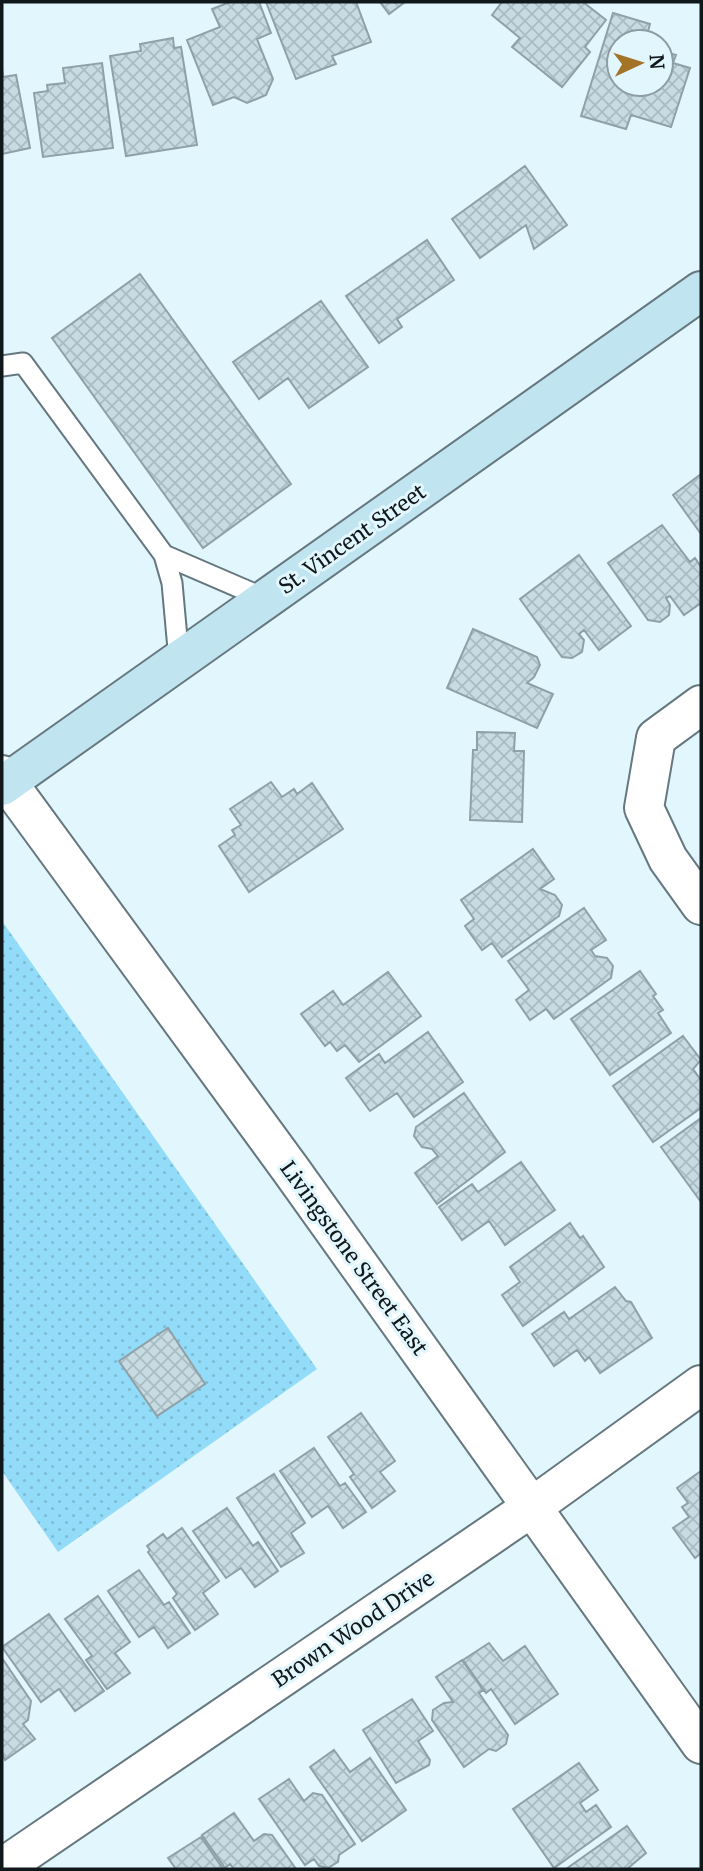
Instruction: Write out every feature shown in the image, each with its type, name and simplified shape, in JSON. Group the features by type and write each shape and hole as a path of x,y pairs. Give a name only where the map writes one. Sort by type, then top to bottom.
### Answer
{"main road":[{"name":"St. Vincent Street","path":"3,781 266,599 701,291"}],"street":[{"path":"701,705 656,738 644,808 668,859 701,905"},
{"name":"Livingstone Street East","path":"3,781 532,1507 701,1744"},
{"name":"Brown Wood Drive","path":"2,1868 532,1507 701,1385"}],"lane":[{"path":"2,366 23,363 164,555 172,583 179,660"},
{"path":"164,555 266,599"}],"shaded area":[{"path":"2,921 317,1369 58,1552 2,1471"}],"building":[{"path":"230,2 259,2 271,33 257,39 273,79 266,95 247,103 234,97 213,105 187,40 220,27 212,9"},
{"path":"266,2 356,2 371,42 332,56 336,64 296,79"},
{"path":"380,2 405,2 389,14"},
{"path":"502,2 583,2 606,20 585,47 590,52 562,87 512,47 520,38 492,15"},
{"path":"613,13 650,24 649,28 608,28"},
{"path":"173,38 174,48 181,47 197,145 126,156 110,56 141,51 140,44"},
{"path":"605,39 605,98 675,98 675,64 690,68 671,127 631,115 626,129 581,116"},
{"path":"102,63 113,148 43,157 34,93 48,91 47,85 65,83 63,68"},
{"path":"2,69 3,77 16,75 30,148 2,154"},
{"path":"525,166 567,225 534,249 526,225 480,258 452,219"},
{"path":"427,240 454,280 397,319 402,327 379,343 346,296"},
{"path":"140,274 291,484 203,548 52,338"},
{"path":"321,301 368,367 309,408 288,378 259,399 233,362"},
{"path":"701,474 701,534 673,495"},
{"path":"662,525 690,562 695,558 701,567 701,603 684,615 670,596 666,598 670,605 669,615 660,622 648,620 608,563"},
{"path":"579,555 631,626 599,650 584,630 579,634 584,640 582,652 572,658 562,657 520,599"},
{"path":"473,629 537,657 540,665 534,677 527,683 553,694 537,728 447,688"},
{"path":"477,732 515,733 514,751 524,751 522,822 470,820 473,750 477,750"},
{"path":"271,782 282,797 294,789 297,794 312,783 343,829 249,892 219,846 235,835 232,830 241,825 230,809"},
{"path":"533,849 554,879 540,889 555,895 562,905 559,916 502,957 492,943 482,950 465,926 474,919 461,900"},
{"path":"584,908 606,940 591,950 595,956 607,958 613,966 611,978 554,1019 546,1009 530,1020 516,1000 529,990 508,961"},
{"path":"640,971 656,994 653,996 663,1010 658,1013 671,1033 610,1075 571,1019"},
{"path":"388,972 421,1016 359,1062 345,1045 337,1051 330,1042 325,1046 301,1014 333,991 343,1005"},
{"path":"428,1032 463,1082 414,1117 397,1093 370,1111 346,1078 379,1054 385,1063"},
{"path":"683,1036 701,1060 693,1069 701,1080 701,1108 653,1142 613,1086"},
{"path":"464,1093 505,1152 437,1204 415,1173 438,1156 432,1149 422,1147 414,1136 416,1127"},
{"path":"701,1118 701,1202 661,1147"},
{"path":"521,1162 555,1210 505,1245 489,1221 462,1240 439,1207 472,1184 478,1192"},
{"path":"570,1223 580,1238 583,1236 604,1267 523,1326 502,1295 520,1282 510,1267"},
{"path":"615,1287 626,1301 631,1302 652,1338 600,1373 589,1357 585,1361 577,1350 554,1366 532,1334 564,1312 569,1319"},
{"path":"168,1328 205,1384 157,1416 119,1361"},
{"path":"361,1413 395,1461 380,1472 395,1491 372,1508 350,1477 354,1474 328,1437"},
{"path":"314,1448 340,1486 345,1483 366,1512 343,1528 328,1506 312,1517 280,1471"},
{"path":"701,1471 701,1553 695,1558 673,1528 689,1517 682,1507 688,1503 677,1488"},
{"path":"274,1474 305,1523 291,1533 304,1553 281,1567 237,1498"},
{"path":"227,1508 253,1546 258,1542 278,1571 255,1587 241,1568 226,1578 193,1531"},
{"path":"182,1528 219,1581 203,1593 218,1614 195,1630 173,1598 177,1594 148,1552 150,1550 147,1546 163,1534 167,1539"},
{"path":"139,1570 164,1605 169,1602 190,1633 168,1648 154,1627 139,1637 108,1591"},
{"path":"98,1596 130,1642 115,1653 130,1673 107,1689 86,1660 92,1656 65,1619"},
{"path":"49,1614 104,1691 75,1711 59,1689 41,1702 2,1647"},
{"path":"489,1643 503,1661 525,1646 558,1694 515,1724 491,1689 486,1693 463,1660"},
{"path":"2,1658 31,1701 28,1720 23,1724 35,1739 5,1760 2,1754"},
{"path":"462,1660 483,1690 479,1693 508,1735 506,1744 496,1751 489,1749 464,1767 432,1720 433,1710 444,1703 453,1702 436,1677"},
{"path":"412,1699 433,1731 418,1741 430,1760 429,1765 396,1783 363,1730"},
{"path":"334,1750 350,1772 370,1758 406,1810 362,1841 310,1767"},
{"path":"579,1763 598,1790 580,1803 586,1812 596,1805 611,1827 554,1868 513,1809"},
{"path":"289,1779 304,1801 313,1793 322,1795 355,1844 339,1855 338,1862 328,1868 319,1866 314,1859 305,1865 259,1799"},
{"path":"234,1813 254,1841 264,1834 272,1835 296,1869 234,1869 230,1864 225,1868 202,1835"},
{"path":"627,1826 646,1853 627,1869 566,1869"},
{"path":"201,1837 223,1869 176,1869 168,1858"}]}
